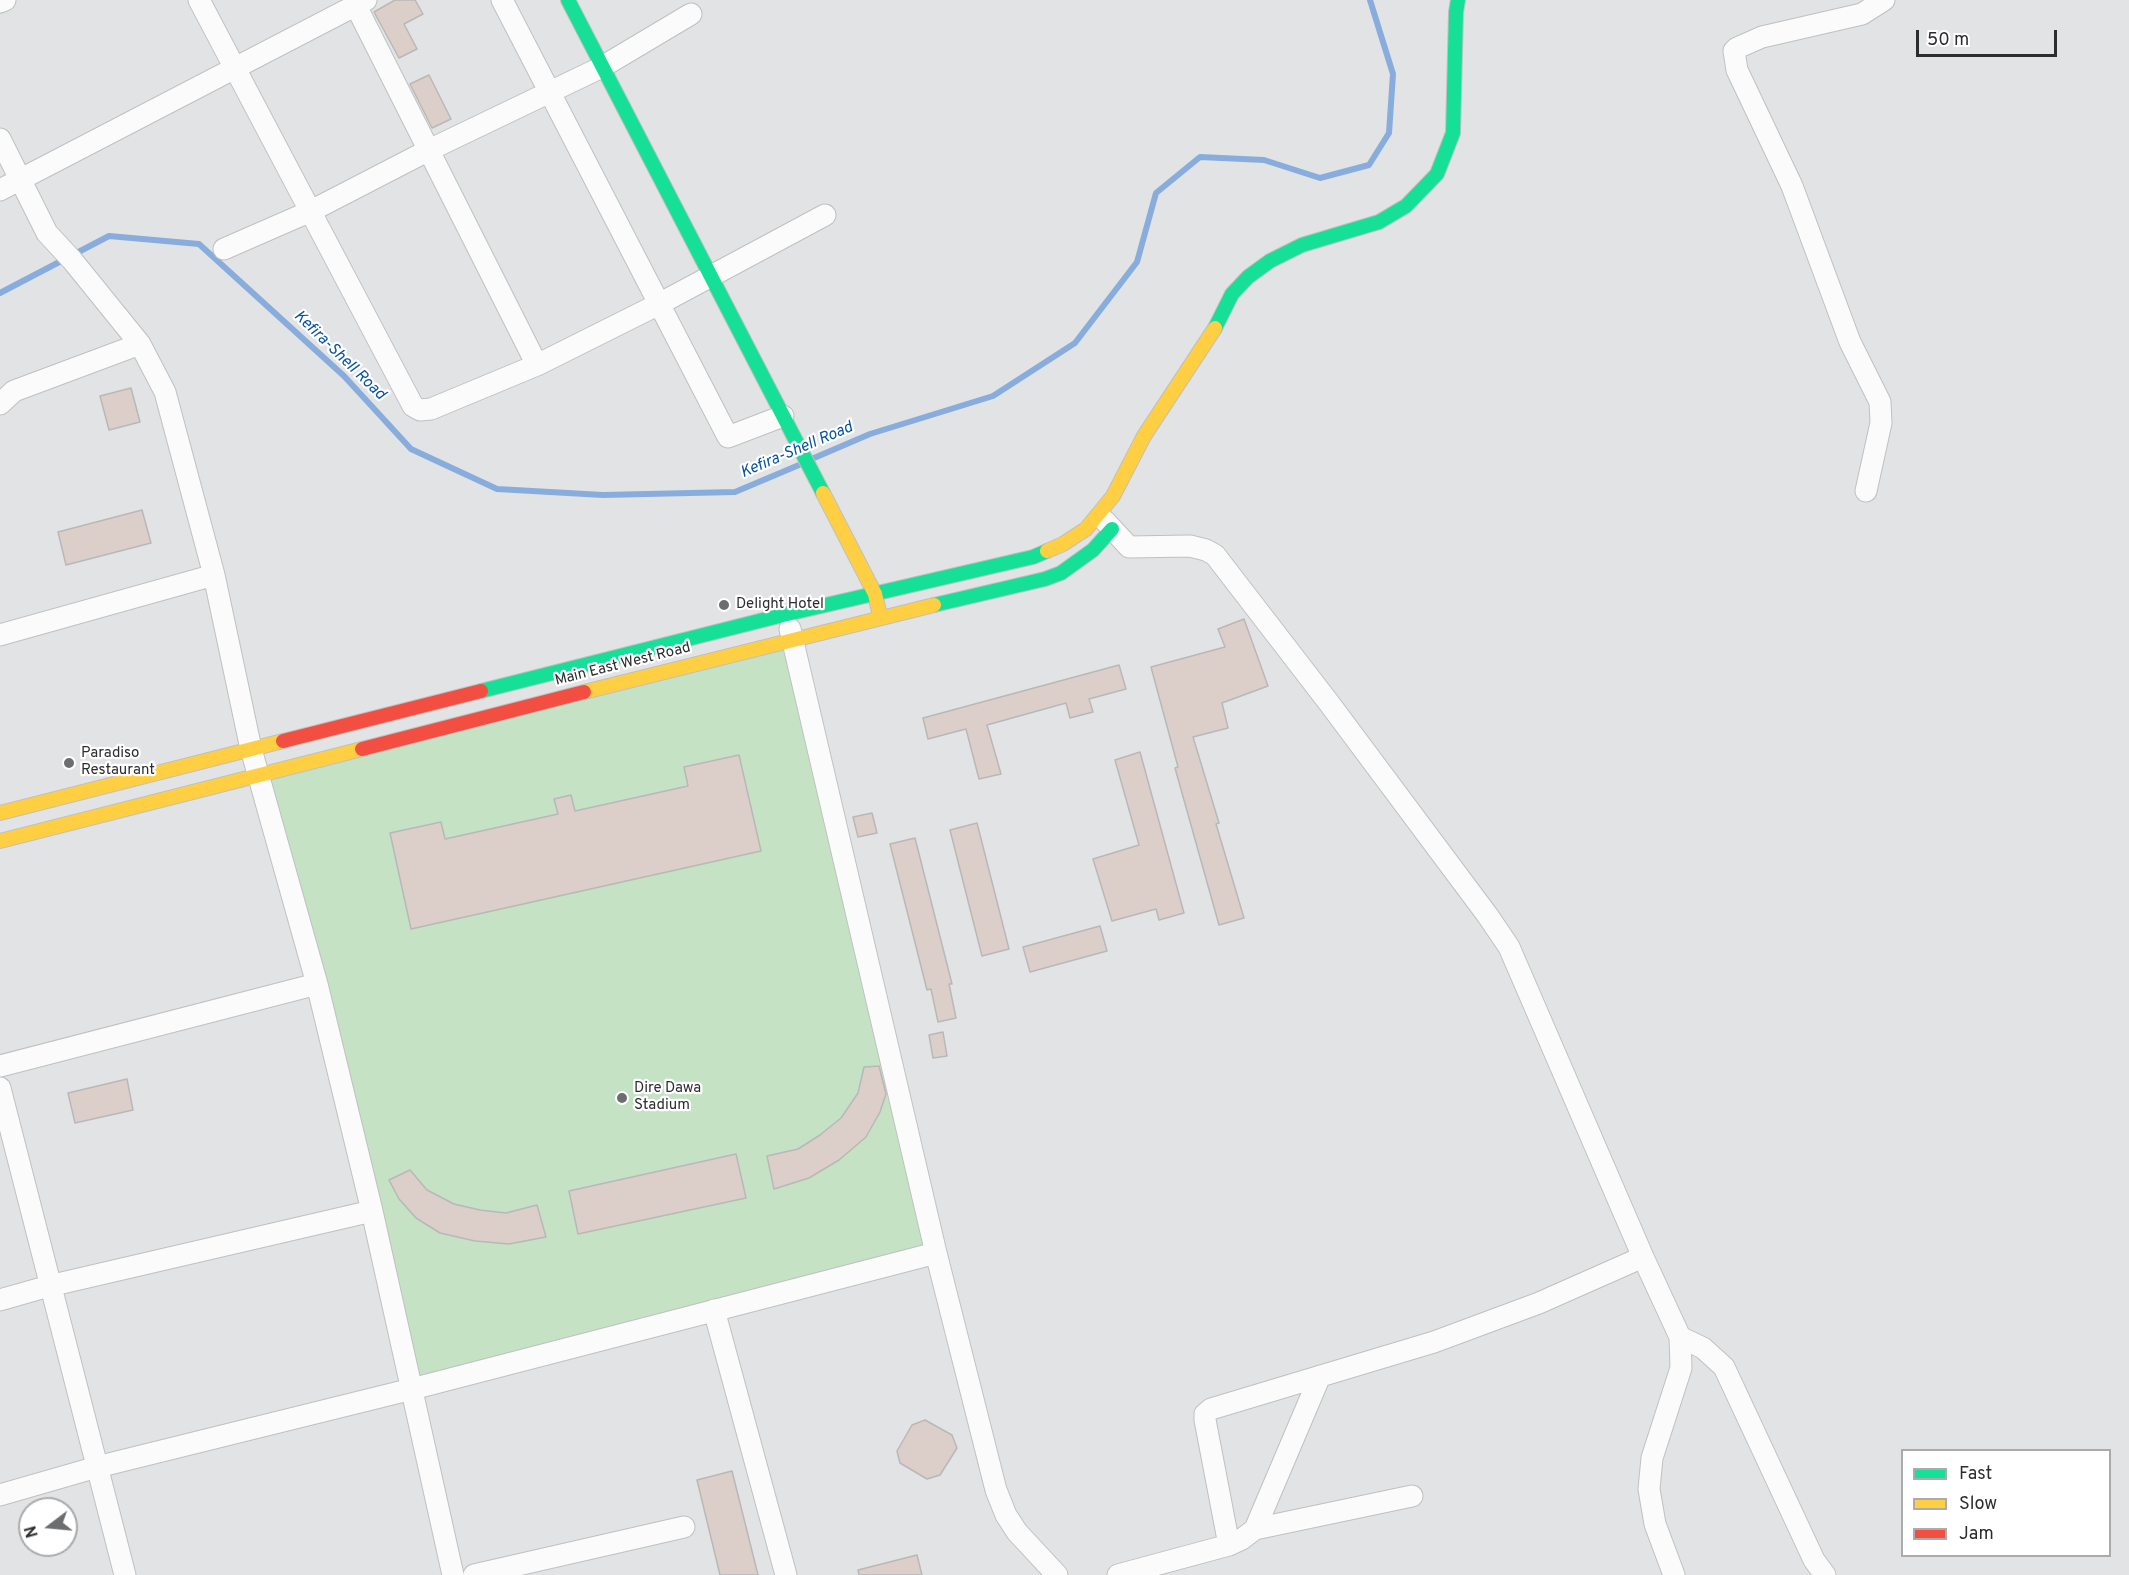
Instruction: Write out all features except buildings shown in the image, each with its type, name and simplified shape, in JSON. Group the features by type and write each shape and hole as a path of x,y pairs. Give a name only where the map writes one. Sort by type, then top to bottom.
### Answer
{"main road":[{"path":"568,0 875,594 880,618"},
{"name":"Main East West Road","path":"0,841 792,639 1045,579 1061,573 1093,550 1111,519 1113,496 1144,436 1214,331 1232,294 1248,277 1270,261 1302,244 1378,222 1406,206 1437,174 1453,133 1458,0"},
{"name":"Main East West Road","path":"1140,475 1162,407"},
{"name":"Main East West Road","path":"0,813 787,614 1033,557 1063,544 1086,529 1111,519"},
{"path":"447,700 453,726"}],"street":[{"path":"0,2 5,0"},
{"path":"199,0 413,406 420,410 431,410 537,365 711,277 825,215"},
{"path":"502,0 728,437 783,416"},
{"path":"1866,491 1881,423 1880,402 1850,342 1792,186 1737,70 1734,51 1762,37 1862,14 1884,0"},
{"path":"0,190 358,2 537,365"},
{"path":"224,249 310,211 429,150 602,67 690,14"},
{"path":"0,139 47,233 72,260 140,344 165,392 214,575 251,749 317,984 372,1211 453,1575"},
{"path":"0,404 14,391 140,344"},
{"path":"1111,519 1126,545 1133,548 1190,546 1215,555 1322,694 1509,947 1680,1337 1681,1368 1652,1458 1649,1489 1655,1524 1674,1575"},
{"path":"0,635 214,575"},
{"path":"787,614 936,1253 996,1490 1006,1515 1017,1532 1057,1575"},
{"path":"0,1066 317,984"},
{"path":"0,1088 125,1575"},
{"path":"0,1300 50,1286 372,1211"},
{"path":"0,1495 97,1467 412,1389 936,1253"},
{"path":"1230,1545 1205,1420 1205,1414 1211,1409 1434,1342 1539,1303 1643,1257"},
{"path":"714,1311 786,1575"},
{"path":"1680,1337 1703,1348 1724,1367 1814,1560 1825,1575"},
{"path":"1255,1529 1320,1376"},
{"path":"1118,1575 1230,1545 1255,1529 1412,1496"},
{"path":"474,1575 684,1527"}],"green space":[{"name":"Dire Dawa Stadium","path":"792,639 936,1253 412,1389 259,776"}],"waterway":[{"name":"Kefira-Shell Road","path":"814,458 870,434 993,396 1075,343 1137,262 1156,193 1200,157 1264,160 1320,178 1369,165 1389,133 1393,74 1370,0"},
{"name":"Kefira-Shell Road","path":"0,293 109,236 199,244 344,376 411,449 497,489 603,495 735,492 799,465"}],"traffic: fast":[{"path":"568,0 823,493"},
{"path":"1215,328 1232,294 1248,277 1270,261 1302,245 1379,222 1406,206 1437,174 1453,133 1458,0"},
{"path":"934,605 1045,579 1061,573 1093,550 1112,529"},
{"path":"481,691 787,614 1033,557 1047,551"}],"traffic: slow":[{"path":"1047,551 1086,529 1113,496 1144,436 1215,328"},
{"path":"823,493 875,594 880,616"},
{"path":"584,692 934,605"},
{"path":"0,813 283,741"},
{"path":"0,841 362,749"}],"traffic: jam":[{"path":"283,741 481,691"},
{"path":"362,749 584,692"}],"place":[{"name":"Delight Hotel","path":"724,605"},
{"name":"Paradiso Restaurant","path":"69,763"},
{"name":"Dire Dawa Stadium","path":"622,1098"}]}
